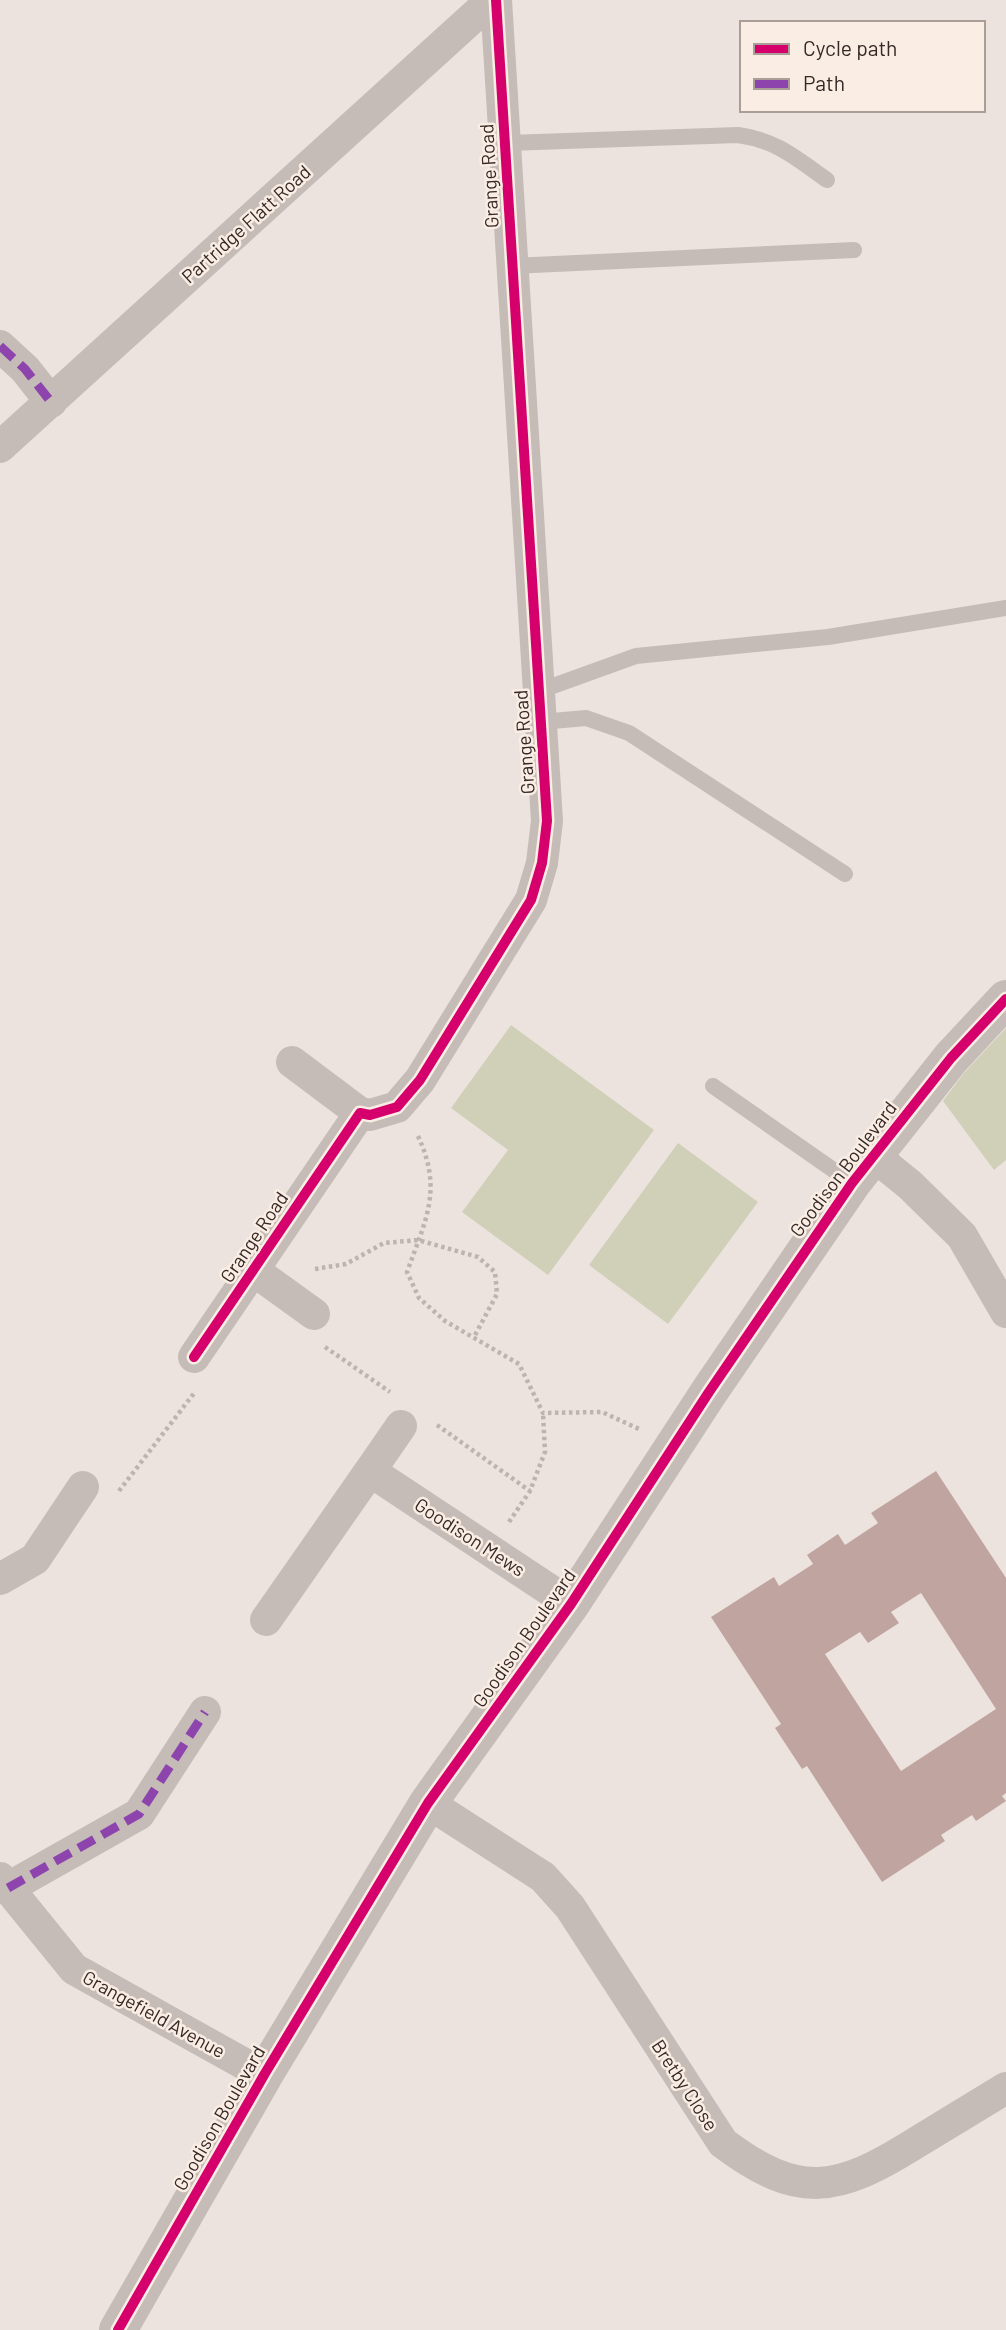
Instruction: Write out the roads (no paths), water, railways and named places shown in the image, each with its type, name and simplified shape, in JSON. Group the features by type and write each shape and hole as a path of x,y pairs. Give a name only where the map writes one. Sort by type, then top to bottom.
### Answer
{"street":[{"name":"Grange Road","path":"194,1357 360,1112 370,1115 397,1107 420,1080 531,900 542,863 547,821 494,0"},
{"name":"Partridge Flatt Road","path":"0,447 494,0"},
{"path":"0,346 25,369 51,402"},
{"name":"Goodison Boulevard","path":"118,2330 264,2075 428,1803 571,1604 671,1450 863,1169 951,1058 1006,999"},
{"path":"292,1062 360,1112"},
{"path":"863,1169 910,1185 962,1236 1006,1312"},
{"name":"Grange Road","path":"253,1270 314,1314"},
{"path":"266,1619 407,1417"},
{"name":"Goodison Mews","path":"370,1471 571,1604"},
{"path":"0,1579 35,1559 83,1487"},
{"path":"4,1883 139,1814 151,1801 205,1712"},
{"name":"Bretby Close","path":"428,1803 543,1877 570,1907 723,2143 750,2163 780,2178 819,2184 849,2180 874,2168 1006,2088"},
{"name":"Grangefield Avenue","path":"4,1883 74,1969 264,2075"}],"lane":[{"path":"505,143 738,135 764,138 827,180"},
{"path":"512,266 854,250"},
{"path":"539,691 636,656 828,637 1006,608"},
{"path":"541,722 586,719 629,733 845,874"},
{"path":"713,1087 863,1169"}]}
